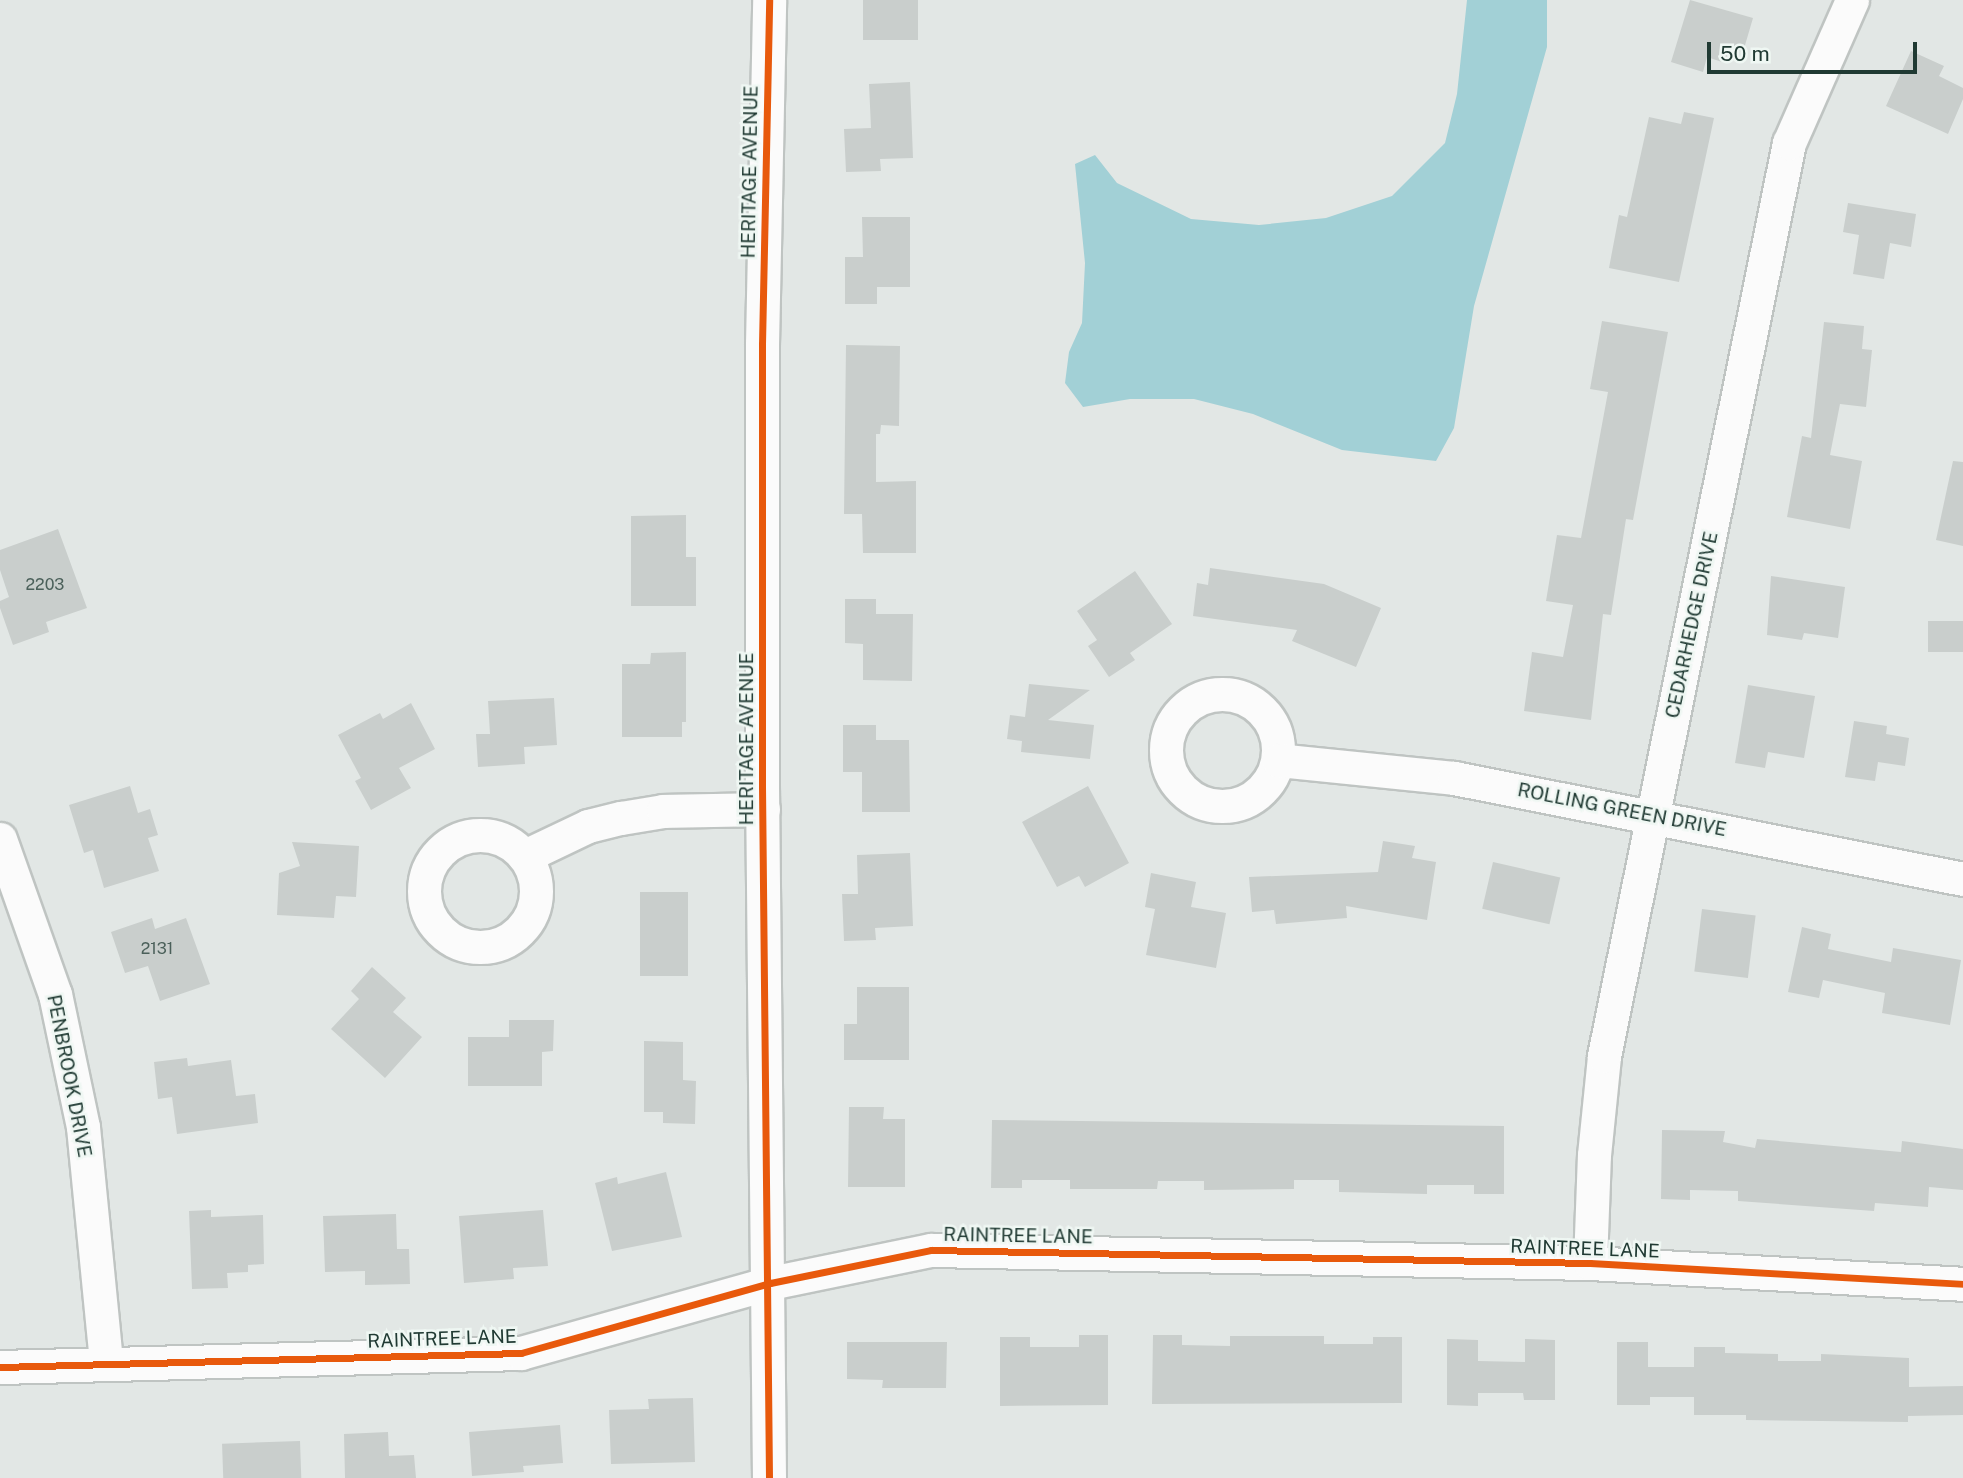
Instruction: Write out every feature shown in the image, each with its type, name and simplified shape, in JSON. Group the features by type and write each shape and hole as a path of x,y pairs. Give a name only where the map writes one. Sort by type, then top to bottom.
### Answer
{"street":[{"name":"HERITAGE AVENUE","path":"769,0 762,344 763,809 770,1283 769,1478"},
{"name":"CEDARHEDGE DRIVE","path":"1590,1263 1594,1155 1604,1056 1788,143 1852,0"},
{"name":"ROLLING GREEN DRIVE","path":"1278,760 1454,778 1963,879"},
{"path":"525,856 589,826 621,818 663,811 763,809"},
{"name":"PENBROOK DRIVE","path":"0,839 55,994 83,1127 106,1363"},
{"name":"RAINTREE LANE","path":"0,1367 521,1353 770,1283 931,1250 1590,1263 1963,1284"}],"water":[{"path":"1467,0 1547,0 1547,47 1474,306 1454,428 1436,461 1342,450 1253,414 1194,399 1130,399 1083,407 1065,383 1069,352 1082,323 1085,263 1075,164 1095,155 1117,183 1191,219 1259,225 1326,218 1392,196 1445,143 1457,94"}],"building":[{"path":"863,0 918,0 918,40 863,40"},
{"path":"1690,0 1753,18 1743,52 1729,48 1725,63 1707,57 1703,72 1671,62"},
{"path":"1911,51 1944,66 1939,76 1963,88 1963,99 1948,134 1886,106"},
{"path":"910,82 913,158 880,159 881,171 846,172 844,129 871,128 869,84"},
{"path":"1684,112 1714,118 1679,282 1609,268 1619,215 1627,217 1649,117 1681,124"},
{"path":"1848,203 1916,214 1911,247 1890,243 1884,279 1853,274 1859,235 1843,232"},
{"path":"862,217 910,217 910,287 877,287 877,304 845,304 845,257 863,257"},
{"path":"1602,321 1668,332 1633,520 1626,519 1611,615 1603,614 1591,720 1524,711 1532,652 1563,657 1573,605 1546,601 1557,535 1581,538 1608,392 1590,389"},
{"path":"1824,322 1864,326 1862,349 1872,350 1866,407 1840,404 1830,455 1862,461 1850,529 1787,517 1802,436 1811,438"},
{"path":"846,345 900,346 899,426 881,425 880,434 876,434 876,482 916,481 916,553 863,553 862,514 844,514"},
{"path":"1953,461 1963,462 1963,546 1936,540"},
{"path":"686,515 686,557 696,557 696,606 631,606 631,516"},
{"path":"58,529 87,608 46,622 49,632 13,645 0,608 0,601 9,597 0,570 0,550"},
{"path":"1210,568 1324,584 1381,608 1356,667 1292,641 1297,630 1193,616 1197,583 1208,585"},
{"path":"1135,571 1172,624 1130,653 1135,660 1109,677 1088,646 1097,640 1077,611"},
{"path":"1771,576 1845,587 1838,638 1804,633 1802,640 1767,635"},
{"path":"845,599 876,599 876,614 913,614 912,681 863,680 863,644 845,643"},
{"path":"1928,621 1963,621 1963,652 1928,652"},
{"path":"686,652 686,722 682,722 682,737 622,737 622,664 650,664 651,653"},
{"path":"1029,684 1090,690 1048,720 1094,725 1090,759 1021,752 1022,741 1007,739 1010,715 1025,717"},
{"path":"1748,685 1815,696 1804,758 1768,752 1765,768 1735,763"},
{"path":"554,698 557,745 524,747 525,764 478,767 476,734 490,734 488,701"},
{"path":"411,703 435,749 399,768 411,788 371,810 355,781 361,778 338,735 380,713 383,719"},
{"path":"1854,721 1887,726 1886,734 1909,738 1905,766 1878,762 1875,781 1845,777"},
{"path":"843,725 876,725 876,740 909,740 910,812 862,812 862,772 843,772"},
{"path":"130,786 138,813 150,809 158,835 148,838 159,871 104,888 93,850 84,853 69,805"},
{"path":"1088,786 1129,863 1085,887 1079,876 1057,887 1022,822"},
{"path":"1383,841 1415,846 1412,858 1436,862 1427,920 1346,906 1347,918 1276,924 1274,910 1252,912 1249,877 1378,872"},
{"path":"292,842 359,846 356,897 336,896 334,918 277,915 279,873 300,866"},
{"path":"910,853 913,926 875,928 876,940 844,941 842,894 858,894 857,855"},
{"path":"1493,862 1560,878 1549,924 1482,909"},
{"path":"1151,873 1196,882 1191,907 1226,913 1216,968 1146,955 1155,909 1145,907"},
{"path":"640,892 688,892 688,976 640,976"},
{"path":"1702,909 1756,916 1748,978 1694,972"},
{"path":"152,918 155,929 186,918 210,984 160,1001 148,966 125,973 111,932"},
{"path":"1802,927 1831,934 1828,949 1891,962 1893,948 1961,960 1950,1025 1882,1013 1885,993 1823,980 1819,998 1788,992"},
{"path":"372,967 406,998 393,1012 422,1037 385,1078 331,1029 359,999 351,991"},
{"path":"857,987 909,987 909,1060 844,1060 844,1024 857,1024"},
{"path":"509,1020 554,1020 553,1051 542,1052 542,1086 468,1086 468,1037 509,1037"},
{"path":"644,1041 683,1042 683,1080 696,1081 695,1124 663,1123 663,1112 644,1112"},
{"path":"187,1058 188,1066 231,1060 236,1096 255,1094 258,1123 177,1134 172,1097 158,1099 154,1062"},
{"path":"849,1107 884,1107 883,1119 905,1119 905,1187 848,1187"},
{"path":"992,1120 1504,1126 1504,1194 1474,1194 1474,1185 1427,1185 1427,1194 1339,1192 1339,1180 1294,1180 1294,1189 1204,1190 1204,1181 1158,1181 1157,1189 1070,1189 1070,1180 1022,1180 1022,1188 991,1188"},
{"path":"1662,1130 1725,1131 1723,1142 1755,1148 1757,1139 1901,1152 1902,1141 1963,1149 1963,1190 1929,1187 1928,1207 1875,1203 1874,1211 1738,1201 1738,1191 1690,1190 1690,1200 1661,1199"},
{"path":"666,1172 682,1237 612,1251 595,1183 617,1177 618,1184"},
{"path":"211,1210 211,1217 263,1215 264,1264 248,1265 248,1272 227,1273 228,1288 192,1289 189,1211"},
{"path":"543,1210 548,1266 513,1268 514,1279 464,1283 459,1216"},
{"path":"396,1214 397,1249 409,1249 410,1284 365,1285 365,1271 325,1272 323,1216"},
{"path":"1079,1335 1108,1335 1108,1405 1000,1406 1000,1337 1030,1337 1030,1347 1079,1347"},
{"path":"1153,1335 1182,1335 1182,1345 1230,1346 1230,1336 1324,1336 1324,1344 1373,1344 1373,1337 1402,1337 1402,1403 1152,1404"},
{"path":"1447,1339 1478,1340 1478,1361 1525,1362 1525,1339 1555,1340 1555,1400 1524,1400 1523,1393 1478,1393 1478,1406 1447,1405"},
{"path":"847,1342 947,1342 946,1388 882,1388 883,1380 847,1379"},
{"path":"1617,1342 1648,1342 1648,1367 1694,1367 1694,1347 1725,1347 1725,1353 1778,1354 1778,1361 1821,1361 1821,1354 1909,1358 1909,1387 1963,1386 1963,1415 1908,1416 1908,1422 1746,1420 1746,1415 1694,1415 1694,1397 1650,1397 1650,1405 1617,1405"},
{"path":"693,1398 695,1462 611,1464 609,1410 649,1409 648,1399"},
{"path":"560,1425 563,1463 523,1466 524,1472 472,1476 469,1432"},
{"path":"388,1432 389,1456 414,1455 416,1478 345,1478 344,1434"},
{"path":"300,1441 301,1478 223,1478 222,1444"}],"cycle path":[{"path":"769,0 762,344 762,786 769,1478"},
{"path":"0,1367 521,1353 770,1283 931,1250 1590,1263 1963,1284"}]}
